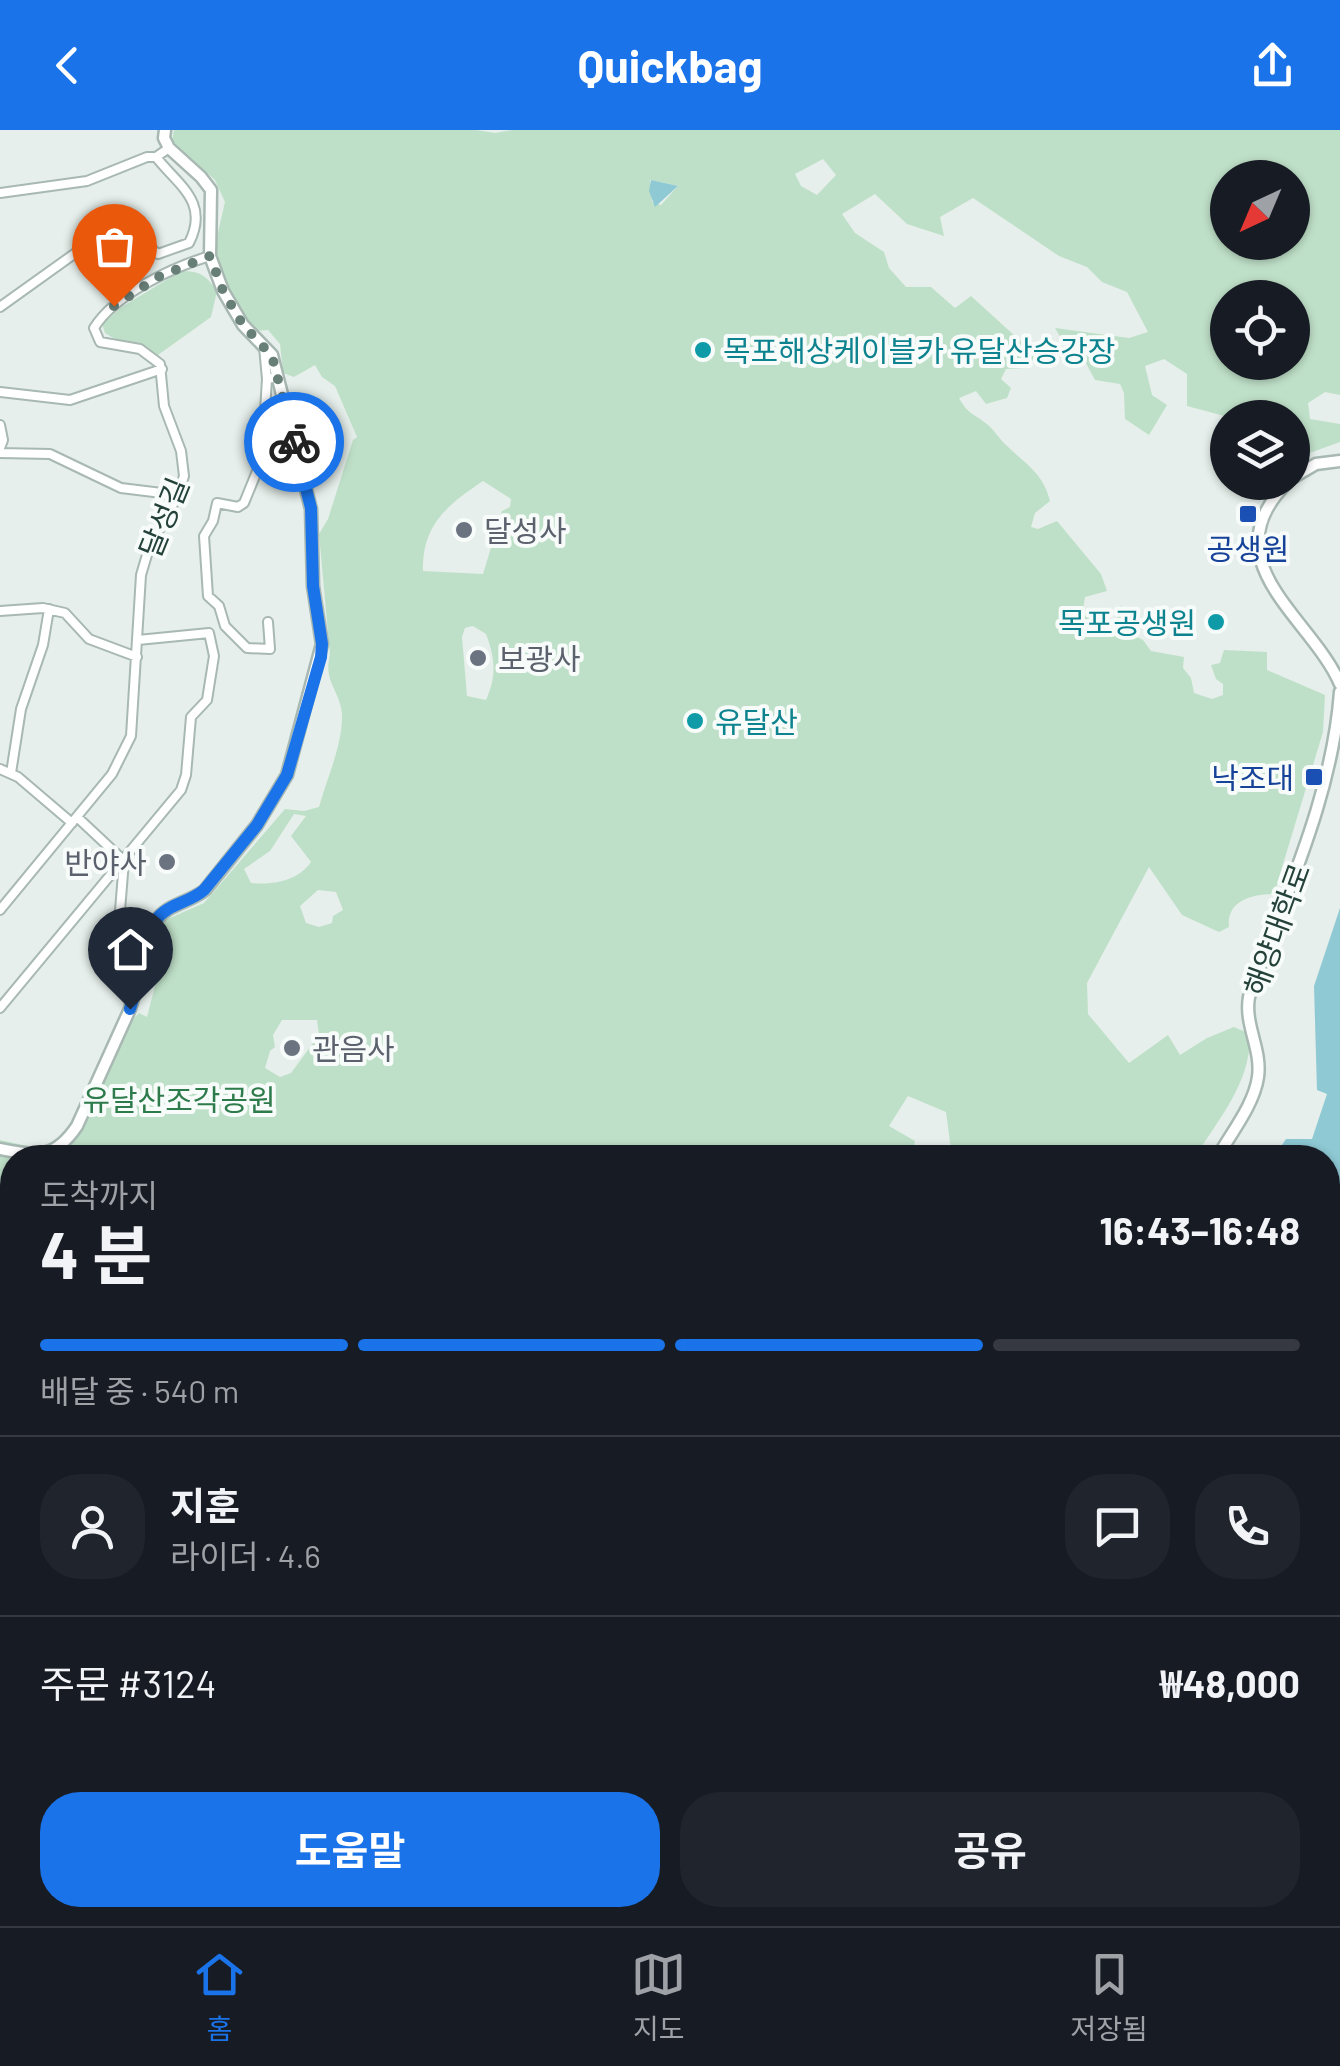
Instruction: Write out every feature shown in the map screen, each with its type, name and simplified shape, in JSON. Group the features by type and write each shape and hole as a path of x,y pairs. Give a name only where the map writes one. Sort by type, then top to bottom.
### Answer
{"street":[{"path":"165,130 169,148 211,190 210,256 223,291 243,325 272,356 259,469 241,506 217,504 204,536 208,596 219,606 224,626 247,648 270,649 268,622"},
{"path":"0,193 87,181 156,157 169,148"},
{"path":"0,306 116,224 158,254 189,243 195,227 192,196 156,157"},
{"path":"0,392 70,400 162,369 152,355 140,349 100,342 94,328 105,314 144,286 178,267 210,256"},
{"name":"달성길","path":"0,910 112,774 128,748 134,716 138,598 144,562 178,495 184,467 164,406 162,369"},
{"path":"63,1145 77,1126 130,1009 156,920 163,910 195,898 204,890 257,825 287,775 321,657 313,586 311,508 272,378"},
{"path":"0,425 0,450 50,454 121,488 178,495"},
{"path":"1310,468 1340,462"},
{"path":"1272,500 1259,535 1267,579 1282,605 1331,662 1340,684"},
{"path":"0,611 49,609 65,613 89,638 138,657"},
{"path":"11,773 21,709 49,609"},
{"path":"0,1008 181,790 191,718 207,700 214,656 209,633 138,640"},
{"name":"해양대학로","path":"1224,1145 1258,1076 1246,1016 1249,997 1311,830 1334,740 1340,692"},
{"path":"0,769 11,773 124,861"},
{"path":"124,861 120,924 139,980"},
{"path":"2,986 12,992"}],"green space":[{"name":"유달산조각공원","path":"174,130 1340,130 1340,395 1325,392 1310,402 1210,400 1210,412 1187,406 1187,374 1164,359 1145,366 1152,395 1167,405 1149,435 1125,419 1120,384 1095,380 1079,350 1062,340 1055,328 1129,338 1148,332 1127,292 1102,282 1087,267 1059,256 973,198 940,217 944,236 907,224 875,194 842,214 855,233 884,252 889,268 906,287 931,287 955,308 971,296 1038,357 1023,368 1006,369 1001,379 1011,388 1007,398 986,404 976,391 959,398 1043,483 1050,501 1035,513 1031,527 1038,529 1057,521 1101,574 1107,591 1085,597 1083,609 1112,636 1121,605 1133,635 1151,651 1184,657 1183,668 1191,678 1194,693 1212,699 1223,695 1223,684 1216,679 1211,665 1220,663 1224,650 1267,652 1267,670 1325,695 1323,732 1274,894 1236,905 1229,927 1219,932 1182,915 1149,867 1087,983 1088,1014 1129,1063 1168,1035 1180,1055 1234,1027 1250,1034 1239,1084 1203,1145 950,1145 946,1112 908,1096 889,1126 915,1141 914,1145 52,1145 72,1127 133,1019 139,1013 147,1017 155,986 147,978 163,921 204,903 285,809 304,811 319,807 337,749 342,714 329,672 319,534 357,437 335,386 322,377 315,365 294,377 283,373 280,344 268,330 254,331 216,265 216,241 225,202 215,180 172,141","holes":["823,159 836,175 817,195 801,186 795,174","650,180 678,186 661,205 652,202","483,481 511,499 510,507 502,511 483,574 423,571 427,541 439,518","473,626 486,634 494,667 486,700 467,696 462,637 465,628","294,814 306,816 291,836 311,862 299,874 276,882 251,883 244,869 270,851","318,890 336,892 343,910 333,916 332,923 319,927 306,923 300,906","282,1020 317,1020 319,1035 291,1073 280,1077 265,1068 275,1047 273,1035"]},
{"path":"181,271 202,275 217,291 211,317 158,355 105,333 102,324 122,307"},
{"path":"331,415 341,452 328,456 318,419"},
{"path":"1310,419 1340,424 1340,442 1310,453"}],"water":[{"path":"651,180 678,186 655,207 649,191"},
{"path":"1340,908 1340,1145 1282,1145 1286,1139 1312,1139 1327,1094 1317,1090 1314,986"}],"way so far":[{"path":"114,306 158,277 210,256 223,291 243,325 272,356 294,442"}],"place":[{"name":"목포해상케이블카 유달산승강장","path":"703,350"},
{"name":"공생원","path":"1248,514"},
{"name":"달성사","path":"464,530"},
{"name":"목포공생원","path":"1216,622"},
{"name":"보광사","path":"478,658"},
{"name":"유달산","path":"695,721"},
{"name":"낙조대","path":"1314,777"},
{"name":"반야사","path":"167,862"},
{"name":"관음사","path":"292,1048"}],"route":[{"path":"130,1009 156,920 163,910 195,898 204,890 257,825 287,775 322,644 313,586 311,508 294,442"}]}
